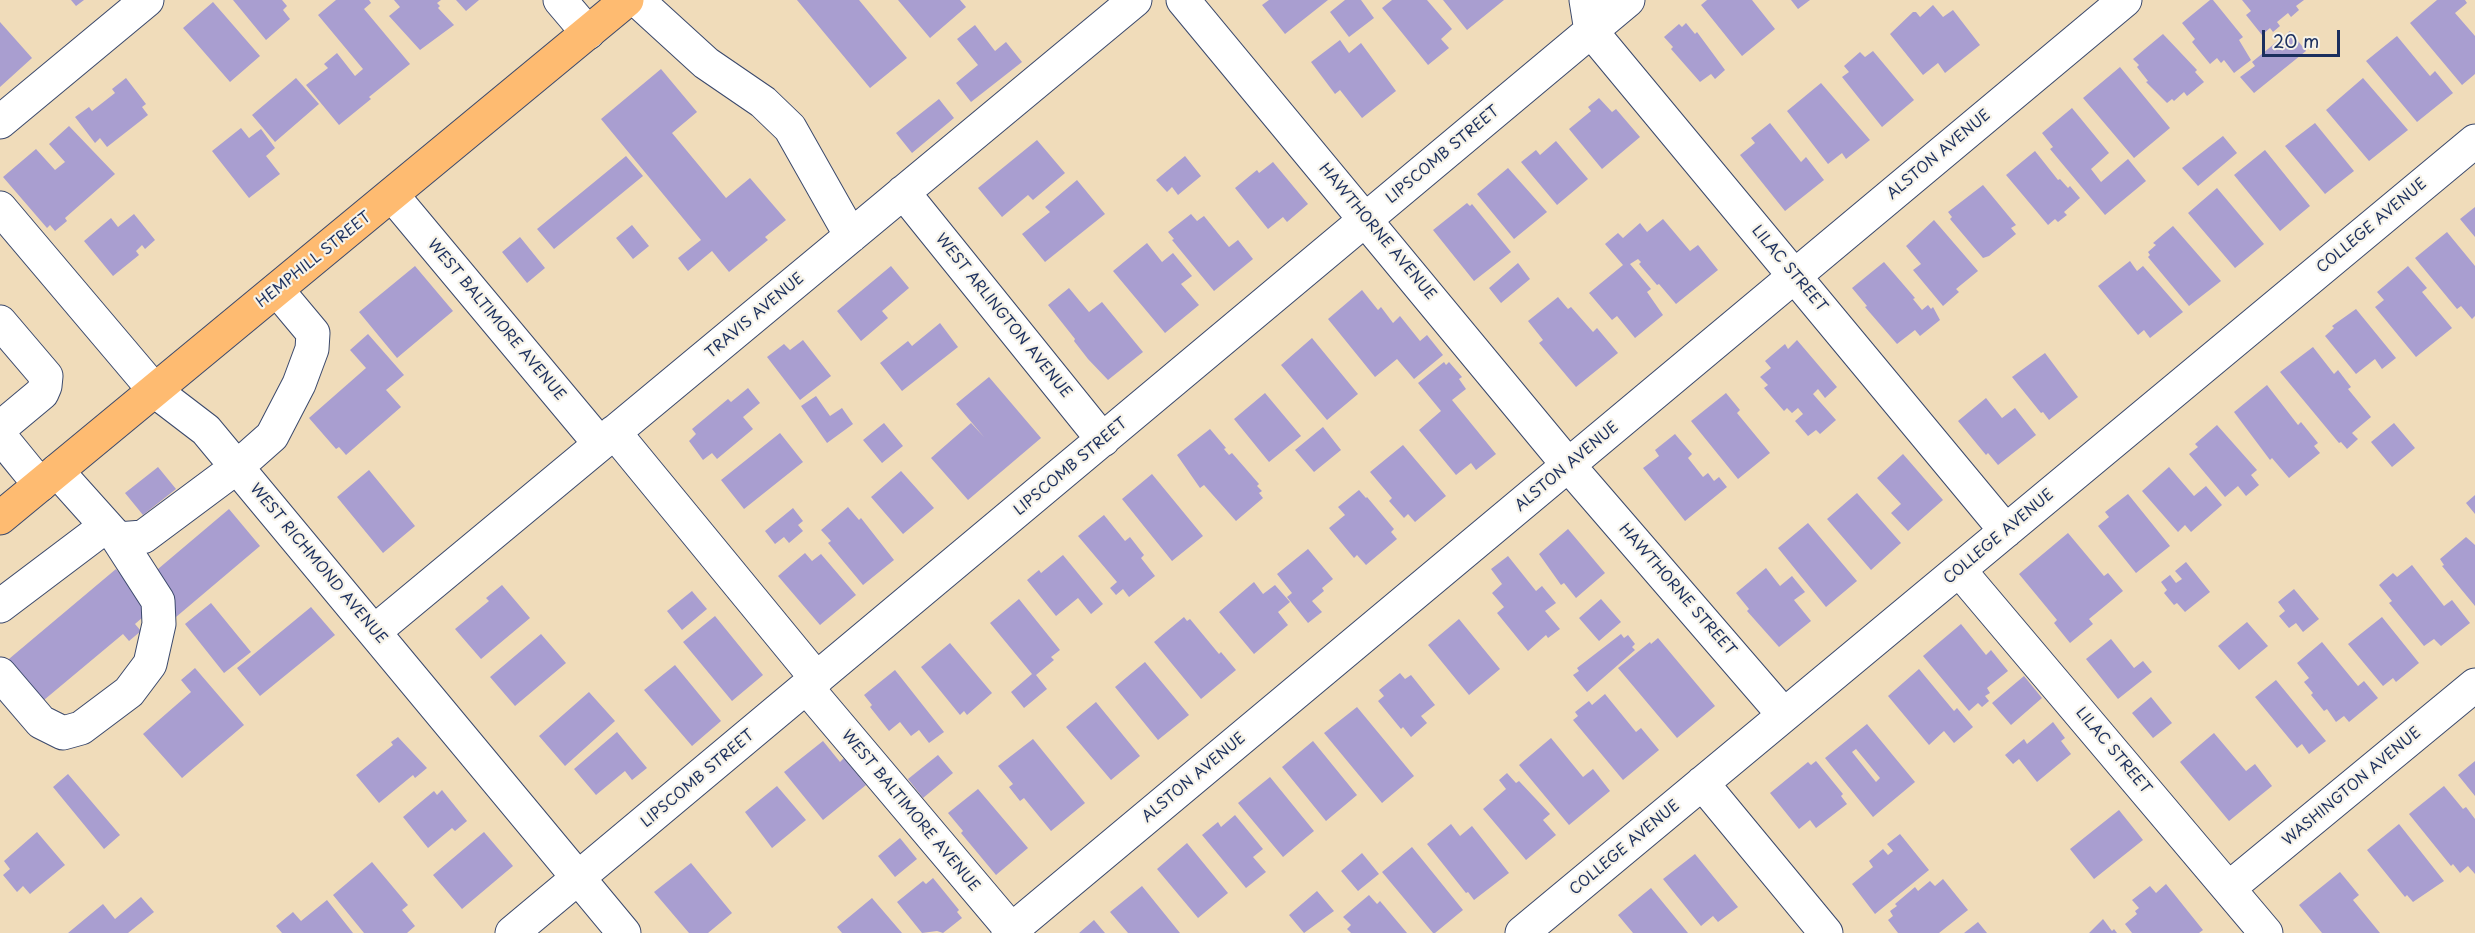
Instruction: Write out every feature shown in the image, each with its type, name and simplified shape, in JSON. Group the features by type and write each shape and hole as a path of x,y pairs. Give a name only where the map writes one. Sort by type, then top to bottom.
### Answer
{"main road":[{"name":"HEMPHILL STREET","path":"0,518 627,0"}],"street":[{"path":"0,122 147,0"},
{"path":"560,0 588,33"},
{"path":"637,0 706,63 763,102 790,128 850,236"},
{"name":"TRAVIS AVENUE","path":"375,632 1135,0"},
{"name":"HAWTHORNE AVENUE","path":"1183,0 1569,465"},
{"name":"LIPSCOMB STREET","path":"512,933 1366,219 1588,15 1628,0"},
{"name":"ALSTON AVENUE","path":"1011,932 2124,0"},
{"name":"LILAC STREET","path":"1588,15 1795,276 2006,531"},
{"name":"COLLEGE AVENUE","path":"1522,933 2475,141"},
{"name":"WEST ARLINGTON AVENUE","path":"903,192 1102,440"},
{"name":"WEST BALTIMORE AVENUE","path":"392,195 607,438 812,684 1011,932"},
{"name":"WEST RICHMOND AVENUE","path":"0,208 155,391 206,430 624,933"},
{"path":"0,606 112,532 143,537 237,467 272,436 299,384 312,349 312,333 277,290"},
{"path":"0,321 46,376 42,393 0,428"},
{"path":"0,436 112,532 158,601 159,624 150,664 129,692 81,728 63,733 41,722 0,674"},
{"name":"HAWTHORNE STREET","path":"1569,465 1784,715"},
{"name":"LILAC STREET","path":"1959,570 2229,888 2261,931"},
{"name":"WASHINGTON AVENUE","path":"2229,888 2475,685"},
{"path":"1702,783 1826,933"}],"building":[{"path":"71,0 84,0 76,6"},
{"path":"233,0 282,0 287,6 283,10 290,19 266,40"},
{"path":"336,0 369,0 371,3 364,9 410,64 339,125 306,85 328,68 324,64 337,53 355,76 363,69 318,15"},
{"path":"394,0 441,0 437,3 440,6 438,8 454,25 420,50 389,16 400,7"},
{"path":"456,0 479,0 466,11"},
{"path":"797,0 859,0 907,58 870,88"},
{"path":"898,0 960,0 966,7 930,38"},
{"path":"1269,0 1328,0 1285,34 1262,5"},
{"path":"1345,0 1361,0 1374,18 1349,37 1330,12"},
{"path":"1392,0 1427,0 1452,29 1441,39 1449,48 1428,65 1382,8"},
{"path":"1443,0 1504,0 1467,30"},
{"path":"1707,0 1752,0 1775,29 1742,56 1701,5"},
{"path":"1791,0 1810,0 1798,9"},
{"path":"2213,0 2243,37 2239,40 2251,60 2234,73 2224,60 2221,63 2217,58 2210,64 2192,42 2195,39 2182,23"},
{"path":"2242,0 2304,0 2296,6 2299,10 2291,17 2288,13 2277,22 2280,26 2273,32 2270,28 2262,35 2246,15 2251,11"},
{"path":"2437,0 2465,0 2467,3 2455,13 2475,36 2475,74 2462,85 2410,23"},
{"path":"213,2 260,56 230,82 183,28"},
{"path":"1933,5 1943,17 1953,10 1980,45 1945,73 1938,63 1923,75 1890,34 1913,12 1920,17"},
{"path":"0,22 32,58 0,87"},
{"path":"1686,23 1695,34 1697,32 1725,70 1715,79 1711,74 1700,82 1671,49 1673,47 1664,37 1679,24 1682,27"},
{"path":"975,25 995,51 1006,42 1022,62 971,102 956,83 978,65 957,39"},
{"path":"2290,31 2306,51 2254,93 2240,77 2255,66 2252,62"},
{"path":"2163,34 2197,70 2195,72 2204,82 2187,96 2184,92 2174,101 2172,99 2167,103 2146,82 2148,81 2137,67 2139,65 2133,59"},
{"path":"2397,36 2430,76 2435,71 2453,93 2417,122 2366,61"},
{"path":"1340,40 1349,53 1361,43 1396,91 1362,118 1340,90 1335,94 1311,62"},
{"path":"1873,51 1914,100 1882,127 1842,77 1849,72 1844,66 1860,52 1865,57"},
{"path":"2120,67 2170,128 2134,158 2083,98"},
{"path":"661,69 697,112 672,133 726,198 750,178 786,220 765,237 768,240 729,272 712,251 688,271 678,258 701,240 601,119"},
{"path":"126,78 146,104 142,107 148,115 107,147 100,138 95,143 75,117 89,107 92,111 115,93 112,89"},
{"path":"296,78 319,104 275,142 252,115"},
{"path":"2363,78 2408,130 2369,161 2326,110"},
{"path":"1821,83 1870,140 1846,159 1842,153 1828,164 1787,111"},
{"path":"1599,98 1612,112 1616,109 1640,137 1602,169 1569,129 1591,111 1588,107"},
{"path":"939,99 954,118 912,153 896,133"},
{"path":"2072,108 2109,153 2091,169 2101,182 2128,159 2146,181 2105,215 2050,149 2053,147 2042,133"},
{"path":"1770,123 1801,162 1806,157 1824,180 1785,211 1740,155 1755,143 1751,138"},
{"path":"2315,123 2354,171 2325,194 2285,146"},
{"path":"69,126 115,174 65,218 67,221 55,231 50,225 47,228 3,177 36,149 55,170 65,162 49,144"},
{"path":"241,128 249,138 261,129 275,148 266,156 280,174 249,198 212,151"},
{"path":"2223,136 2237,153 2198,186 2182,168"},
{"path":"1037,140 1065,173 1033,200 1028,195 1002,217 978,188"},
{"path":"1556,141 1588,179 1557,205 1521,162 1536,150 1540,155"},
{"path":"2265,150 2310,206 2280,231 2234,175"},
{"path":"2035,151 2058,180 2060,179 2068,188 2070,186 2080,198 2064,212 2067,215 2058,222 2055,219 2048,225 2006,175"},
{"path":"626,156 643,176 554,249 537,229"},
{"path":"1185,156 1201,176 1178,195 1172,187 1167,192 1156,180"},
{"path":"1273,162 1308,204 1287,222 1283,217 1268,229 1235,188 1257,170 1259,173"},
{"path":"1508,168 1547,212 1514,239 1477,194"},
{"path":"1077,180 1105,214 1045,262 1022,234 1050,212 1045,207"},
{"path":"1983,185 2016,225 2011,228 2016,234 1989,256 1983,258 1950,219 1952,217 1948,212"},
{"path":"2217,188 2264,244 2235,268 2188,213"},
{"path":"1467,203 1470,206 1472,204 1511,252 1474,281 1433,230"},
{"path":"2475,207 2475,237 2460,219"},
{"path":"134,214 155,240 145,249 142,245 136,251 139,255 113,276 84,241 111,218 118,227"},
{"path":"1191,214 1197,221 1204,216 1229,247 1238,240 1253,259 1214,291 1168,232"},
{"path":"1663,219 1690,251 1698,245 1718,270 1676,304 1639,264 1641,262 1638,259 1630,264 1651,289 1647,292 1663,315 1635,338 1617,316 1612,320 1589,293 1623,265 1605,244 1618,233 1623,238 1640,223 1647,232"},
{"path":"1934,220 1978,271 1956,289 1959,292 1943,306 1913,270 1921,264 1906,246"},
{"path":"632,225 649,246 633,259 616,238"},
{"path":"2173,226 2221,281 2189,306 2148,257 2150,255 2148,252 2156,245 2153,243"},
{"path":"2447,232 2475,266 2475,316 2472,319 2461,306 2457,309 2415,258"},
{"path":"520,237 545,268 527,283 502,252"},
{"path":"1147,243 1162,262 1173,253 1192,276 1181,284 1199,305 1165,333 1113,271"},
{"path":"2130,261 2137,271 2143,266 2183,312 2150,338 2144,330 2138,335 2098,286"},
{"path":"1884,262 1915,298 1913,299 1922,310 1928,305 1931,309 1933,307 1940,320 1920,336 1915,330 1897,344 1852,288"},
{"path":"1518,263 1530,279 1501,303 1489,288"},
{"path":"415,266 453,311 397,358 359,312"},
{"path":"891,266 909,288 882,311 888,318 861,341 837,311"},
{"path":"2408,266 2427,288 2422,292 2452,328 2416,357 2375,307 2384,300 2377,292"},
{"path":"1069,288 1089,312 1102,302 1143,352 1108,380 1088,359 1048,305"},
{"path":"1362,290 1378,310 1381,307 1393,323 1400,316 1420,341 1427,335 1443,355 1414,379 1397,359 1375,377 1328,319"},
{"path":"1558,297 1568,309 1571,307 1593,332 1597,328 1618,353 1576,387 1539,343 1543,340 1528,321"},
{"path":"2356,309 2396,358 2382,369 2375,359 2356,374 2325,336 2334,328 2332,326"},
{"path":"940,323 958,347 902,391 880,363 908,341 912,346"},
{"path":"368,334 404,375 386,390 401,407 346,455 339,447 336,449 309,418 366,368 350,350"},
{"path":"1312,338 1358,394 1327,420 1281,365"},
{"path":"803,340 831,376 800,400 767,357 784,344 790,350"},
{"path":"1797,340 1837,387 1825,398 1818,389 1813,394 1836,420 1820,434 1816,430 1808,436 1795,421 1803,414 1798,408 1792,413 1787,408 1784,411 1764,388 1768,385 1760,377 1771,368 1765,361 1785,344 1788,349"},
{"path":"2313,347 2334,374 2338,370 2351,387 2348,389 2371,417 2352,433 2358,439 2347,449 2341,442 2339,443 2280,372"},
{"path":"2045,353 2078,397 2049,420 2012,377"},
{"path":"1444,362 1446,365 1449,362 1462,377 1459,379 1466,389 1452,400 1496,454 1476,470 1471,463 1456,475 1419,430 1441,411 1418,383"},
{"path":"989,377 1041,438 968,500 931,458 971,423 984,437 956,404"},
{"path":"2267,385 2298,425 2301,422 2318,443 2314,446 2320,453 2289,478 2272,458 2270,460 2234,412"},
{"path":"748,388 760,403 743,417 753,429 717,459 712,453 703,460 689,441 696,434 692,429 728,399 731,402"},
{"path":"1265,393 1301,436 1269,462 1234,419"},
{"path":"1726,393 1740,410 1737,413 1770,453 1738,479 1691,421"},
{"path":"816,396 830,416 842,408 853,424 827,443 801,406"},
{"path":"1986,398 2002,418 2015,408 2036,435 1998,465 1988,453 1986,455 1958,421"},
{"path":"884,423 903,446 882,463 863,440"},
{"path":"2394,423 2415,448 2392,467 2371,442"},
{"path":"2217,425 2257,470 2251,475 2259,485 2246,496 2238,486 2225,497 2189,454 2198,447 2195,444"},
{"path":"1323,427 1341,450 1314,472 1295,450"},
{"path":"1210,429 1229,455 1232,453 1259,484 1257,486 1262,491 1259,493 1263,498 1236,521 1204,485 1200,488 1177,455"},
{"path":"780,433 803,462 744,509 721,480"},
{"path":"1675,434 1692,454 1688,458 1703,477 1708,473 1714,481 1719,477 1727,487 1685,521 1643,468 1659,456 1655,450"},
{"path":"1403,445 1446,496 1415,522 1408,514 1404,518 1389,501 1392,498 1370,472"},
{"path":"1903,454 1943,500 1908,531 1891,513 1901,504 1877,478"},
{"path":"158,467 176,489 143,515 125,493"},
{"path":"2169,467 2194,496 2206,486 2222,505 2191,532 2185,525 2178,532 2142,491"},
{"path":"369,470 415,526 383,553 337,497"},
{"path":"901,471 934,508 903,534 871,497"},
{"path":"1152,474 1203,536 1172,561 1122,499"},
{"path":"1359,490 1394,529 1391,532 1397,539 1366,565 1357,555 1354,558 1329,528 1345,515 1338,507"},
{"path":"1857,493 1901,543 1871,570 1827,519"},
{"path":"2128,494 2170,546 2136,573 2098,526 2109,517 2105,512"},
{"path":"2475,495 2475,514 2466,503"},
{"path":"848,507 859,520 861,518 894,560 863,585 828,543 831,541 821,530"},
{"path":"793,508 803,521 798,525 803,531 789,543 784,537 775,544 765,531"},
{"path":"229,509 260,546 176,617 145,580"},
{"path":"1104,515 1125,541 1130,537 1144,555 1141,558 1155,576 1129,597 1123,589 1116,595 1110,588 1117,582 1078,536"},
{"path":"1808,523 1857,581 1826,607 1778,548"},
{"path":"1568,529 1605,573 1576,598 1564,583 1561,585 1539,554"},
{"path":"2068,533 2104,576 2108,573 2123,591 2089,619 2093,624 2070,643 2054,623 2057,620 2019,574"},
{"path":"2466,537 2475,545 2475,606 2442,566 2444,565 2440,559"},
{"path":"1308,549 1333,579 1312,601 1322,612 1308,623 1287,597 1292,593 1277,574"},
{"path":"805,553 812,561 821,554 856,595 820,625 778,576"},
{"path":"1063,555 1103,604 1091,614 1078,598 1056,616 1027,580 1039,570 1041,573"},
{"path":"1508,556 1536,591 1542,586 1556,603 1545,611 1560,629 1548,638 1546,635 1528,651 1497,613 1504,607 1492,593 1502,584 1491,569"},
{"path":"2186,562 2210,592 2185,612 2177,603 2174,605 2164,593 2167,590 2161,582 2170,575 2176,583 2182,579 2175,571"},
{"path":"2412,565 2444,606 2452,600 2470,623 2441,646 2434,639 2424,646 2389,603 2392,601 2379,585 2393,573 2397,577"},
{"path":"1766,568 1780,586 1792,576 1805,592 1794,600 1811,621 1779,647 1747,611 1749,609 1736,593"},
{"path":"116,569 151,610 135,624 141,631 129,641 123,634 38,705 3,664"},
{"path":"1254,582 1263,594 1275,585 1290,602 1278,612 1288,625 1254,654 1219,612"},
{"path":"502,585 530,618 481,659 455,629 489,601 486,598"},
{"path":"2294,589 2319,619 2303,632 2296,623 2289,628 2279,616 2285,611 2278,602"},
{"path":"692,591 707,609 682,630 667,611"},
{"path":"1019,599 1060,650 1051,657 1054,660 1036,675 1047,689 1024,708 1011,692 1032,674 990,623"},
{"path":"1601,599 1621,622 1599,641 1579,618"},
{"path":"211,603 251,652 224,673 185,624"},
{"path":"311,607 335,635 260,696 237,668"},
{"path":"715,616 763,675 732,701 683,642"},
{"path":"1184,617 1187,621 1190,619 1219,654 1221,652 1236,670 1201,699 1154,642"},
{"path":"2382,617 2419,663 2396,682 2393,678 2383,686 2348,644"},
{"path":"1459,619 1500,669 1469,695 1428,645"},
{"path":"2247,622 2268,646 2239,670 2218,646"},
{"path":"1961,624 1986,655 1991,650 2008,671 1987,688 1990,693 1985,696 1989,701 1982,707 1978,703 1969,711 1923,656"},
{"path":"541,634 566,663 515,706 490,677"},
{"path":"1621,634 1624,638 1628,635 1635,644 1632,647 1635,650 1587,692 1573,675 1579,671 1577,668"},
{"path":"1658,638 1715,706 1677,738 1618,668"},
{"path":"2111,639 2134,668 2143,661 2152,672 2118,699 2086,659"},
{"path":"2322,642 2358,686 2364,681 2378,698 2349,722 2344,716 2336,722 2327,709 2324,711 2311,695 2313,693 2304,682 2309,678 2297,663"},
{"path":"950,643 992,693 967,715 964,711 960,715 921,667"},
{"path":"1145,662 1189,715 1158,740 1115,687"},
{"path":"675,665 721,721 692,746 644,690"},
{"path":"195,668 244,725 182,778 143,734 191,692 181,680"},
{"path":"1919,669 1954,711 1957,708 1973,727 1954,743 1944,731 1929,745 1888,696"},
{"path":"895,670 944,732 929,743 919,730 911,736 900,722 889,731 870,707 872,705 864,695"},
{"path":"1400,673 1405,679 1411,675 1435,705 1421,716 1427,723 1411,737 1403,727 1401,729 1378,701 1384,696 1379,690"},
{"path":"2024,676 2042,698 2011,725 1992,703"},
{"path":"2276,680 2326,741 2309,754 2302,744 2297,748 2255,697"},
{"path":"589,692 615,721 565,766 539,736"},
{"path":"1605,694 1636,732 1641,728 1659,750 1623,780 1573,720 1578,716 1575,712 1589,701 1592,705"},
{"path":"2151,697 2172,723 2153,738 2132,713"},
{"path":"1096,702 1140,756 1111,780 1066,727"},
{"path":"1357,707 1414,776 1382,803 1324,733"},
{"path":"2053,722 2065,738 2061,741 2071,754 2037,782 2019,759 2013,764 2005,755 2024,739 2027,744"},
{"path":"1867,724 1915,782 1873,817 1825,758","holes":["1856,749 1880,778 1876,782 1852,752"]},
{"path":"617,732 647,768 632,780 625,771 596,795 574,769"},
{"path":"2214,733 2246,771 2255,764 2272,786 2229,821 2180,762"},
{"path":"398,737 427,768 415,778 413,775 379,803 356,775 393,745 391,742"},
{"path":"1551,738 1583,777 1593,769 1610,791 1569,825 1519,765"},
{"path":"1033,739 1085,803 1051,831 1024,798 1020,801 1009,787 1013,784 998,766"},
{"path":"823,741 840,762 844,758 866,785 823,820 784,772"},
{"path":"1313,741 1357,795 1326,821 1282,767"},
{"path":"938,755 953,773 923,798 908,779"},
{"path":"1816,761 1843,794 1841,796 1847,804 1816,828 1810,820 1799,829 1770,793 1808,762 1811,765"},
{"path":"2475,761 2475,796 2458,775"},
{"path":"1507,773 1516,783 1519,781 1550,814 1543,820 1556,835 1526,860 1483,809 1506,789 1499,780"},
{"path":"68,774 120,835 104,849 53,787"},
{"path":"1270,777 1314,831 1283,857 1238,803"},
{"path":"777,786 806,820 772,848 745,812"},
{"path":"2444,786 2463,809 2466,807 2475,819 2475,874 2468,866 2460,873 2453,864 2451,866 2409,814"},
{"path":"978,789 1028,848 996,875 961,833 963,831 948,813"},
{"path":"442,790 467,821 455,831 452,828 428,848 403,817 434,791 437,795"},
{"path":"2119,810 2143,840 2094,879 2070,849"},
{"path":"1235,815 1263,849 1253,857 1266,872 1246,888 1202,835 1218,822 1221,827"},
{"path":"1451,824 1460,836 1472,826 1509,873 1474,900 1427,844"},
{"path":"2399,824 2444,881 2413,902 2407,895 2405,897 2367,850"},
{"path":"37,832 65,865 30,894 23,886 17,892 3,875 10,869 4,861"},
{"path":"484,832 513,866 462,909 433,875"},
{"path":"1900,834 1929,870 1875,914 1852,884 1873,867 1869,861 1883,849 1888,855 1893,851 1887,844"},
{"path":"900,838 917,859 895,877 878,856"},
{"path":"1187,843 1228,893 1198,918 1157,869"},
{"path":"1412,847 1463,910 1435,933 1382,872"},
{"path":"1362,853 1379,874 1358,891 1341,871"},
{"path":"1695,854 1738,907 1718,922 1713,916 1701,926 1663,879"},
{"path":"372,862 408,905 402,910 415,926 407,933 364,933 333,895"},
{"path":"691,863 732,913 708,933 689,933 654,892"},
{"path":"2340,872 2359,895 2353,900 2380,933 2322,933 2299,905"},
{"path":"933,878 959,910 957,912 962,918 943,933 937,931 922,933 897,902 923,881 926,884"},
{"path":"1943,879 1968,910 1939,933 1898,933 1888,920 1893,916 1890,911 1897,906 1895,904 1915,887 1918,891 1930,881 1935,886"},
{"path":"2166,884 2203,930 2199,933 2132,933 2125,924 2137,914 2135,911 2139,908 2132,900 2150,886 2156,893"},
{"path":"1142,886 1180,933 1128,933 1110,912"},
{"path":"1651,888 1688,933 1633,933 1618,915"},
{"path":"1317,891 1334,911 1304,933 1289,915"},
{"path":"1369,895 1377,904 1380,901 1407,933 1351,933 1347,929 1351,925 1343,917"},
{"path":"141,897 154,912 128,933 68,933 103,904 115,919"},
{"path":"872,898 902,933 842,933 837,927"},
{"path":"327,900 353,933 282,933 276,926 293,912 301,921"},
{"path":"2103,919 2112,931 2114,929 2117,933 2089,933"},
{"path":"1094,920 1105,933 1079,933"},
{"path":"1978,922 1987,933 1964,933"}]}
